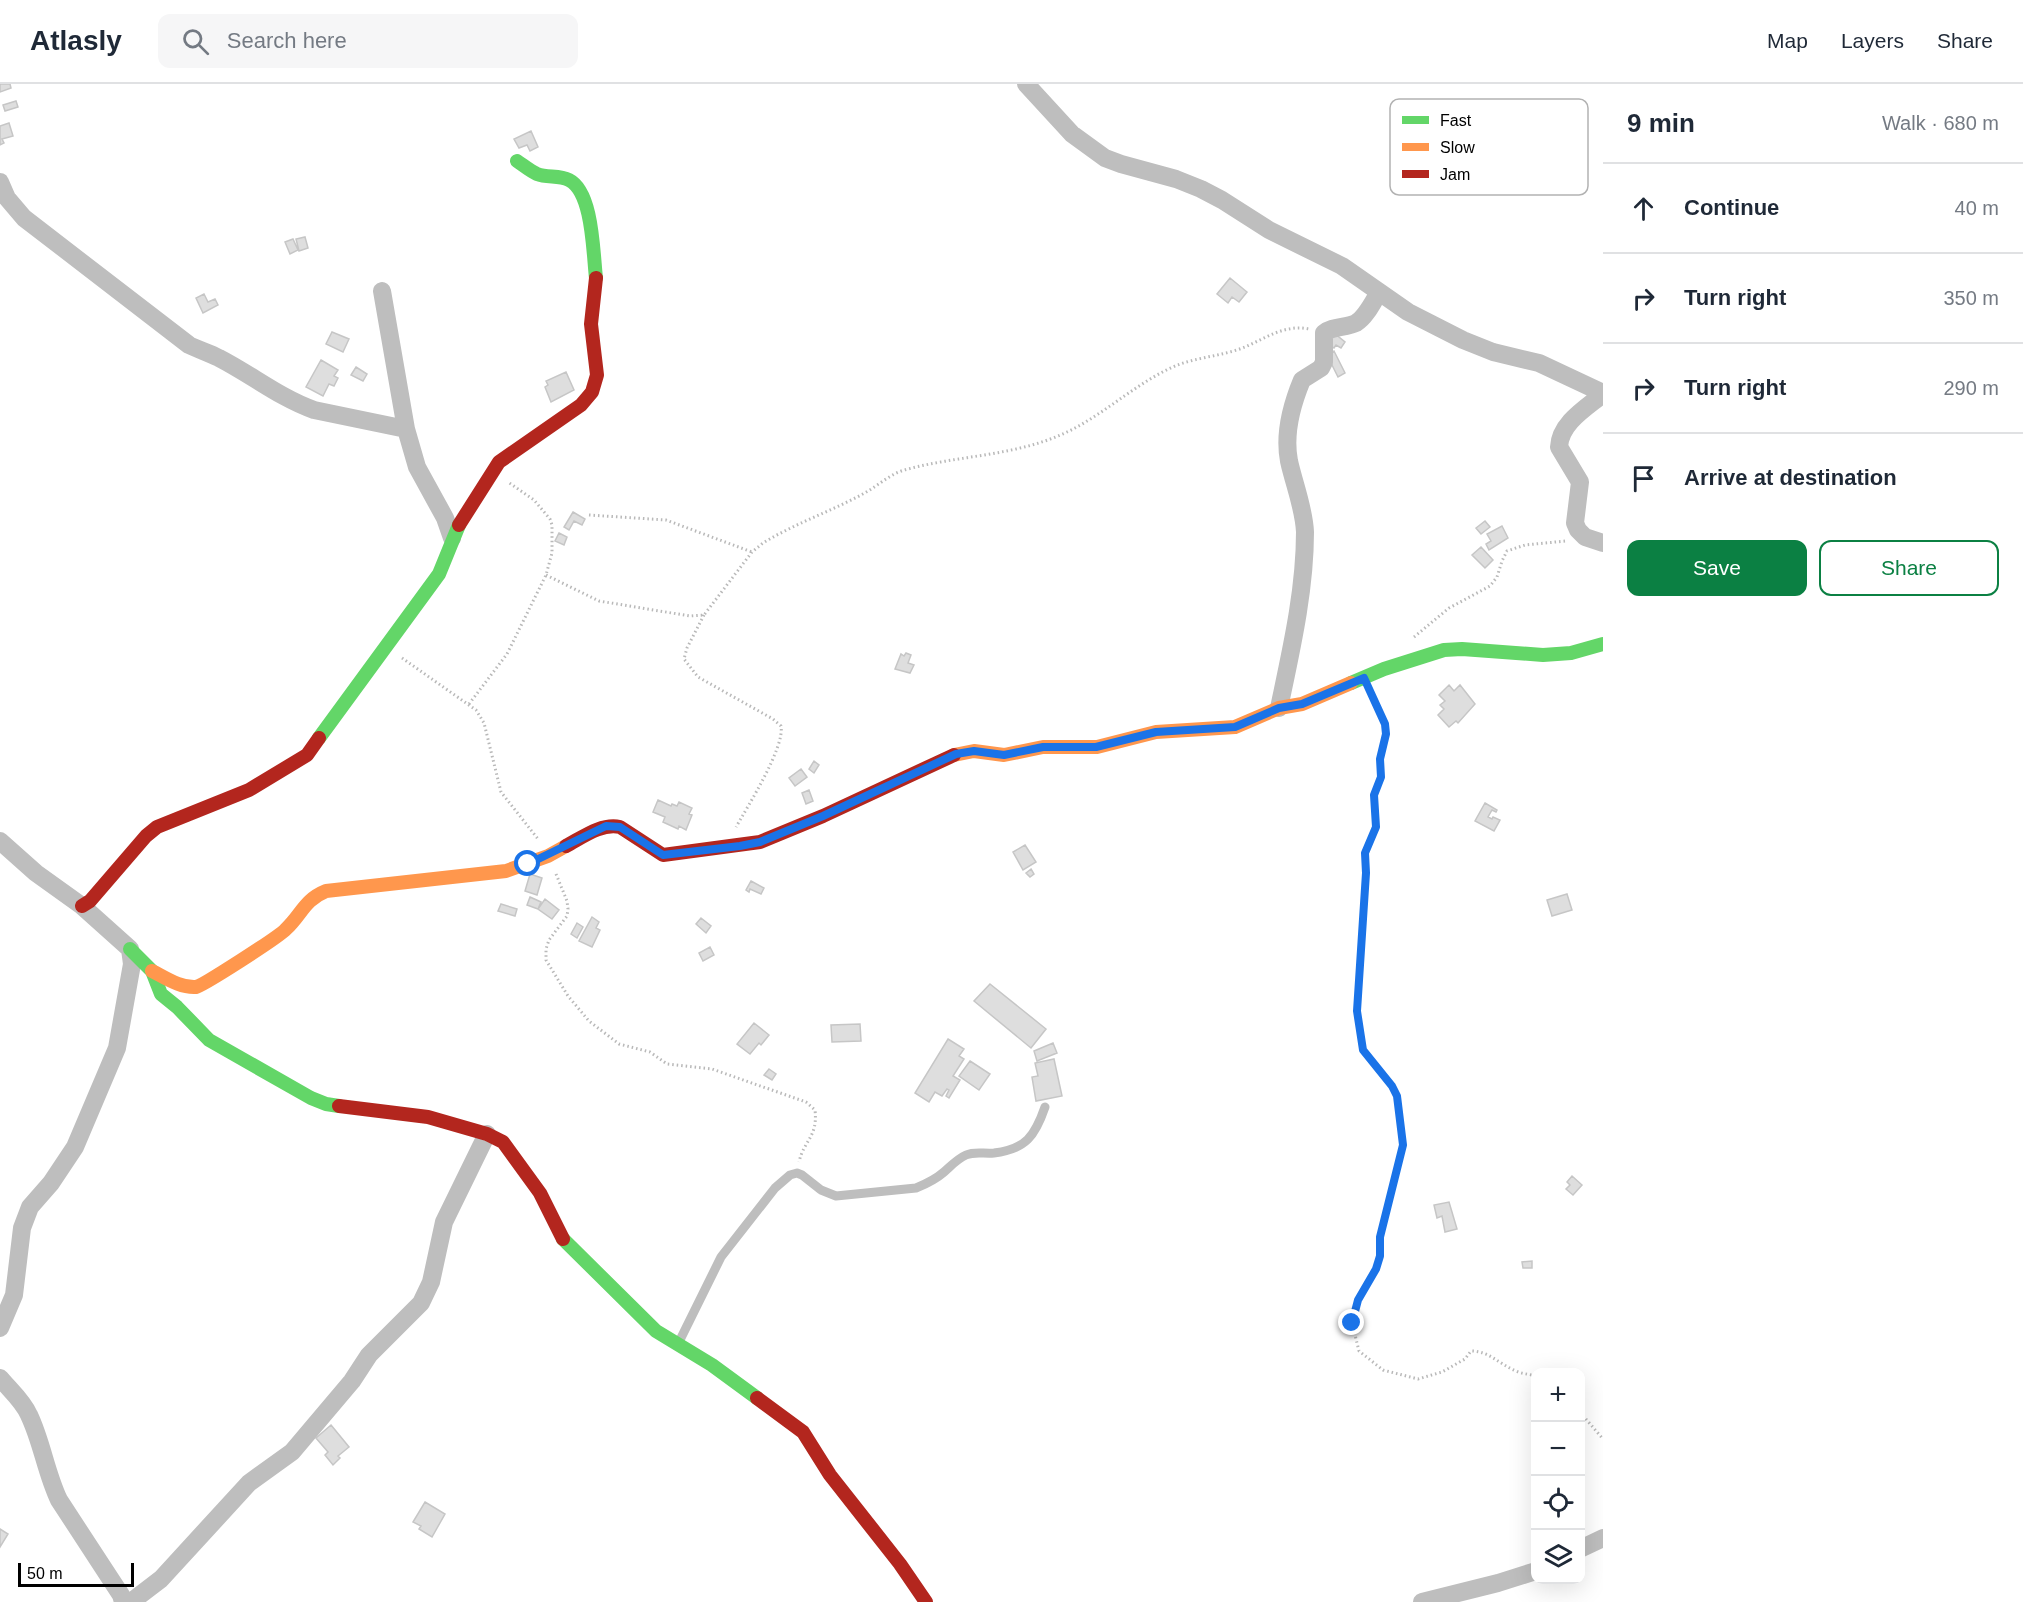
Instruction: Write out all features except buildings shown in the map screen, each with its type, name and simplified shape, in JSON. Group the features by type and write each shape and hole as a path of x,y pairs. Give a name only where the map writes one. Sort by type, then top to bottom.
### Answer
{"street":[{"path":"1026,84 1072,134 1106,158 1201,189 1269,230 1342,266 1408,312 1463,340 1493,352 1539,363 1603,394 1568,423 1559,443 1560,450 1580,482 1575,523 1578,530 1585,537 1603,543"},
{"path":"82,906 90,901 146,836 157,827 249,790 307,755 439,574 446,560 452,538 499,462 581,405 592,392 597,375 591,324 596,278 587,205 582,192 573,182 564,178 537,174 517,161"},
{"path":"0,182 7,198 24,218 189,345 218,357 260,384 301,406 406,429"},
{"path":"382,291 406,429 417,467 445,518 452,538"},
{"path":"1279,708 1292,646 1305,556 1305,528 1288,459 1287,438 1291,415 1302,380 1317,371 1324,362 1324,333 1358,322 1379,292"},
{"path":"177,1007 198,987 286,930 307,902 326,891 506,871 549,855 598,829 615,826 663,855 724,849 760,842 956,754 974,751 1004,755 1043,747 1106,745 1156,732 1235,727 1279,708 1302,704 1384,669 1444,650 1483,650 1542,655 1570,653 1603,644"},
{"path":"0,841 36,873 82,906 152,971 180,985 198,987"},
{"path":"0,1328 14,1295 22,1228 30,1207 51,1183 75,1147 120,1039 131,978 130,950"},
{"path":"152,971 161,994 209,1040 312,1098 326,1104 428,1116 487,1134 503,1142 540,1193 560,1236 656,1331 712,1365 803,1432 830,1475 900,1564 926,1602"},
{"path":"131,1602 161,1579 249,1483 292,1452 352,1381 369,1355 421,1304 431,1282 444,1222 487,1134"},
{"path":"0,1378 30,1415 53,1488 121,1594 123,1602"},
{"path":"1585,1547 1603,1538"},
{"path":"1422,1602 1531,1573"}],"lane":[{"path":"678,1344 721,1257 775,1188 790,1175 797,1173 821,1190 836,1196 916,1188 935,1178 964,1156 973,1153 993,1153 1020,1145 1038,1128 1045,1107"}],"path":[{"path":"724,849 776,753 783,733 781,726 773,719 698,676 684,659 687,648 704,615 752,552 772,538 863,494 906,469 1002,453 1068,432 1134,389 1175,366 1244,347 1268,335 1287,329 1298,327 1324,333"},
{"path":"469,705 502,663 546,575 553,546 549,519 534,500 492,471"},
{"path":"589,515 666,520 752,552"},
{"path":"1413,638 1449,608 1490,586 1497,577 1507,551 1525,545 1556,543 1585,537"},
{"path":"546,575 599,601 690,616 704,615"},
{"path":"388,642 398,656 476,710 484,723 501,792 549,855 567,901 567,916 549,940 546,960 568,996 589,1021 619,1044 650,1052 667,1064 712,1069 806,1102 815,1110 814,1133 801,1155 797,1173"},
{"path":"1364,678 1385,724 1386,734 1380,759 1381,777 1374,795 1376,827 1365,853 1366,873 1357,1011 1363,1050 1392,1086 1397,1096 1403,1145 1380,1237 1380,1256 1376,1269 1358,1300 1352,1323 1359,1351 1383,1370 1418,1379 1442,1372 1465,1359 1471,1352 1483,1351 1519,1373 1531,1375"},
{"path":"1585,1417 1603,1439"}],"traffic: fast":[{"path":"517,161 537,174 565,178 577,187 583,197 590,224 596,278"},
{"path":"319,738 439,574 459,525"},
{"path":"1351,683 1384,669 1444,650 1462,649 1543,655 1571,653 1603,644"},
{"path":"130,949 152,971 161,994 209,1040 311,1098 339,1106"},
{"path":"563,1239 656,1331 712,1365 757,1398"}],"traffic: slow":[{"path":"954,755 974,751 1004,755 1043,747 1097,747 1156,732 1235,727 1279,708 1302,704 1351,683"},
{"path":"152,971 179,984 196,987 280,934 308,903 326,891 506,871 548,856 566,846"}],"traffic: jam":[{"path":"459,525 499,462 581,405 592,392 597,375 591,324 596,278"},
{"path":"82,906 90,901 146,836 157,827 249,790 307,755 319,738"},
{"path":"566,846 592,832 613,826 620,827 663,855 760,842 823,816 954,755"},
{"path":"339,1106 428,1117 487,1134 503,1142 540,1193 563,1239"},
{"path":"757,1398 803,1432 830,1475 900,1564 926,1602"}],"route":[{"path":"528,864 606,826 620,827 663,855 724,849 760,842 823,816 956,754 974,751 1004,755 1043,747 1096,747 1156,732 1235,727 1279,708 1302,704 1364,678 1385,724 1386,734 1380,759 1381,777 1374,795 1376,827 1365,853 1366,873 1356,997 1357,1011 1363,1050 1392,1086 1397,1096 1403,1145 1380,1237 1380,1256 1376,1269 1358,1300 1352,1323"}]}
